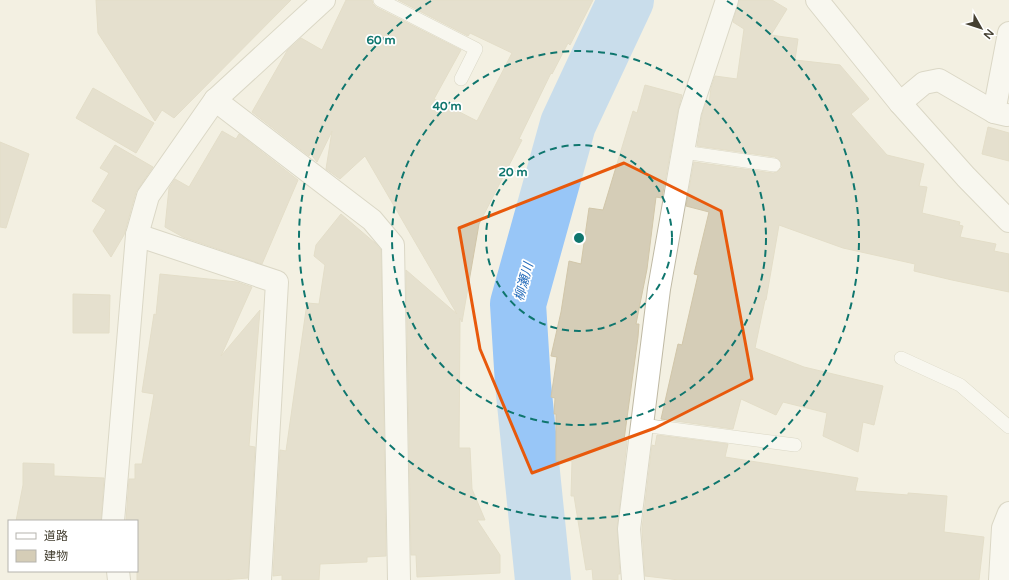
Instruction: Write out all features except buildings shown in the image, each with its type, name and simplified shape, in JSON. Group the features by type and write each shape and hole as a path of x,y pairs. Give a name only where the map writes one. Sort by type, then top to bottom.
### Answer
{"street":[{"path":"113,520 137,235 148,196 215,100 324,0"},
{"path":"633,580 630,529 659,289 690,112 727,0"},
{"path":"817,0 900,103 966,177 1009,221"},
{"path":"900,103 924,83 939,80 1002,114 1009,33"},
{"path":"215,100 372,220 393,245 399,580"},
{"path":"137,235 277,282 260,580"},
{"path":"1000,580 1003,528 1009,513"}],"lane":[{"path":"380,0 476,49 461,79"},
{"path":"683,152 774,165"},
{"path":"901,358 960,385 1009,426"},
{"path":"642,425 795,445"}],"highlighted area":[{"path":"624,163 721,211 752,379 655,428 532,473 480,349 459,228"}],"waterway":[{"name":"柳瀬川","path":"543,580 523,384 518,304 568,124 626,0"}]}
